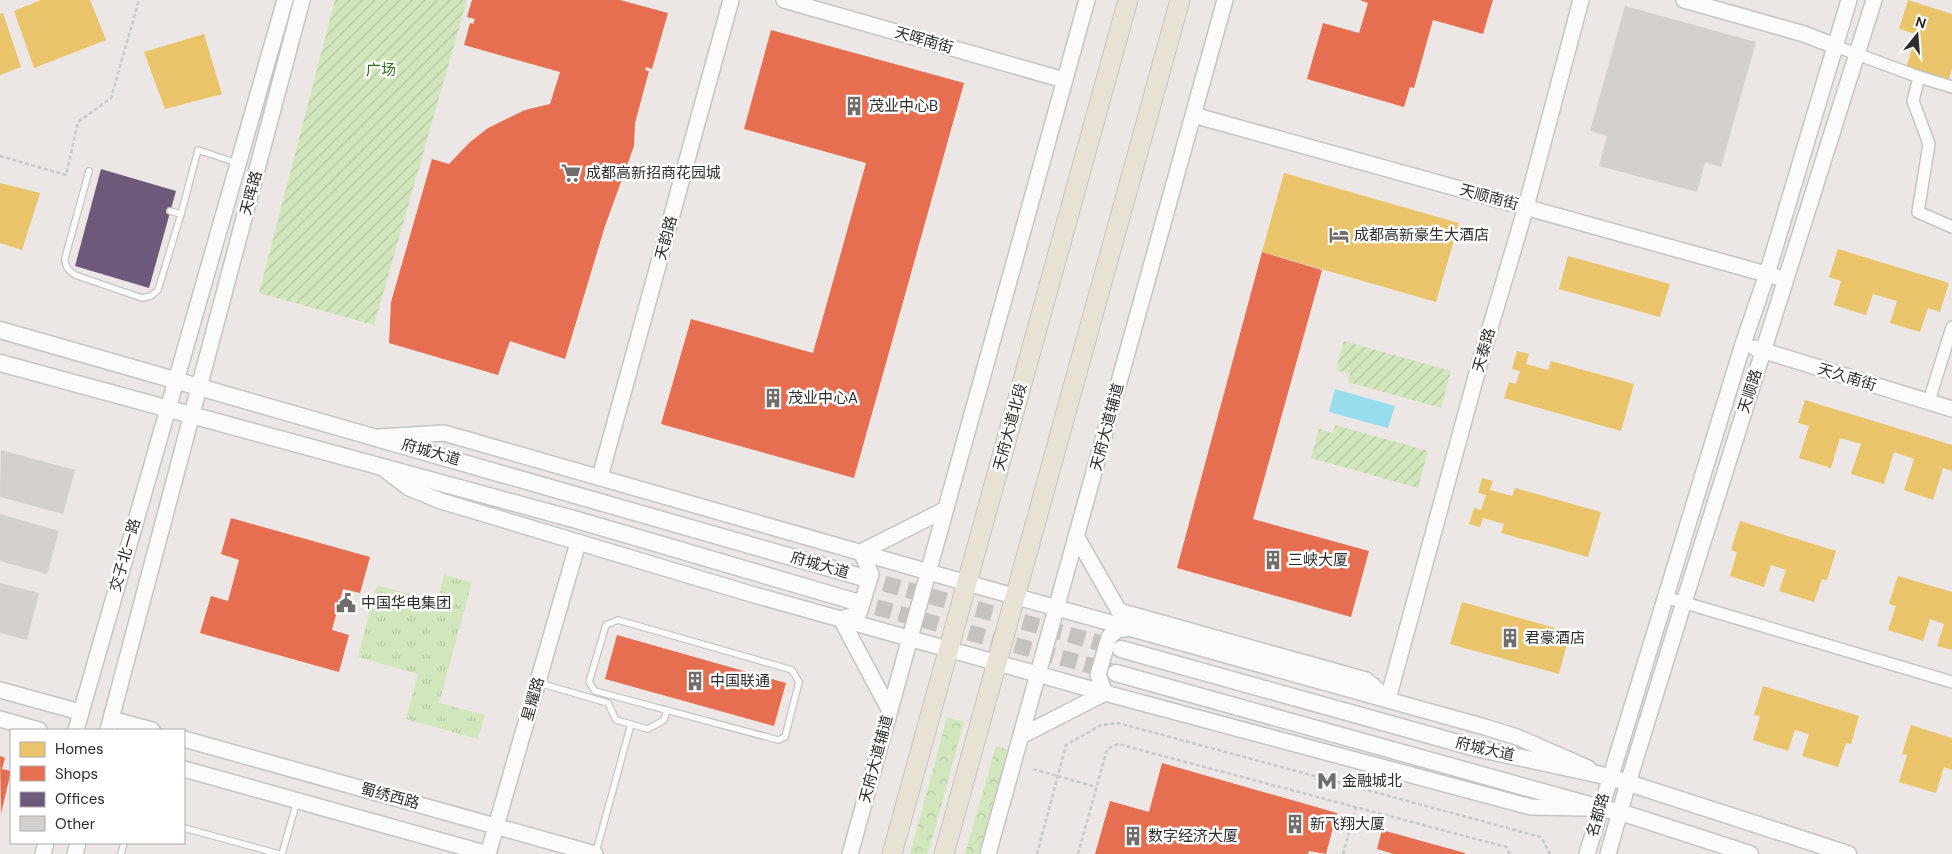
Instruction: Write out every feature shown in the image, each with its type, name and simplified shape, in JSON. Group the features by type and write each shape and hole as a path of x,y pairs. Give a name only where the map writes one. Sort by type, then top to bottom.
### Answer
{"main road":[{"name":"天府大道北段","path":"892,854 1128,0"},
{"path":"944,854 1180,0"},
{"name":"府城大道","path":"0,330 861,577"},
{"name":"府城大道","path":"0,363 577,520 853,602"},
{"name":"府城大道","path":"1121,649 1476,748 1610,777 1848,854"},
{"name":"府城大道","path":"1116,673 1620,812 1750,854"}],"street":[{"name":"天韵路","path":"600,477 731,0"},
{"name":"天晖南街","path":"784,0 1064,80"},
{"name":"天府大道辅道","path":"850,854 1087,0"},
{"name":"天府大道辅道","path":"988,854 1225,0"},
{"name":"天泰路","path":"1388,699 1480,362 1526,207 1581,0"},
{"path":"1684,0 1804,34 1919,77 1952,87"},
{"name":"天顺路","path":"1610,777 1743,344 1767,274 1849,0"},
{"name":"天顺路","path":"1608,854 1684,602 1874,0"},
{"name":"天晖路","path":"175,379 237,163 294,1"},
{"name":"天晖路","path":"200,386 294,1"},
{"path":"1919,77 1913,101 1929,144 1918,212 1952,227"},
{"name":"天顺南街","path":"1193,115 1786,280"},
{"path":"1929,402 1952,327"},
{"name":"天久南街","path":"1743,344 1763,352 1952,409"},
{"name":"交子北一路","path":"76,729 175,379"},
{"name":"交子北一路","path":"109,724 200,386"},
{"path":"380,438 444,433 928,572 1388,699 1517,737 1610,777"},
{"path":"383,468 409,488 441,501 578,543 997,663 1531,807 1600,808"},
{"path":"861,552 946,509"},
{"path":"1076,536 1119,611 1366,680 1388,699"},
{"name":"星耀路","path":"488,854 578,543"},
{"path":"841,619 859,613 871,574 861,552"},
{"path":"1665,597 1952,682"},
{"path":"841,619 890,711"},
{"path":"1105,693 1098,676 1108,637 1117,630 1130,628"},
{"path":"0,690 80,712"},
{"path":"1021,736 1105,693"},
{"path":"0,720 35,729"},
{"path":"109,724 145,729"},
{"name":"蜀绣西路","path":"185,739 595,854"},
{"name":"蜀绣西路","path":"185,769 488,854"},
{"name":"名都路","path":"1587,854 1610,777"}],"lane":[{"path":"90,172 65,258 65,265 75,275 134,297 142,298 150,296 158,290 182,214 198,150 237,163"},
{"path":"170,210 182,214"},
{"path":"592,699 594,691 589,682 606,625 618,620 792,670 800,682 785,737 778,740 594,691"},
{"path":"537,683 608,703 616,720 648,729 664,720 666,710"},
{"path":"595,854 631,724"},
{"path":"185,828 281,854 297,801"}],"path":[{"path":"0,156 66,175 78,122 111,98 139,0"},
{"path":"1037,854 1066,745 1101,725 1118,723 1541,837 1550,854"},
{"path":"1078,854 1107,749 1118,744 1506,847 1510,854"},
{"path":"1033,769 1096,787"},
{"path":"1344,854 1356,807"}],"green space":[{"name":"广场","path":"335,0 467,0 374,325 259,293"},
{"path":"1344,341 1451,371 1441,408 1348,382 1350,374 1336,370"},
{"path":"1335,425 1428,451 1418,488 1311,458 1319,429 1333,433"},
{"path":"444,575 472,582 439,703 485,715 478,739 406,719 418,674 358,657 377,585 437,602"},
{"path":"947,717 964,722 928,854 910,854"},
{"path":"996,746 1014,751 986,854 965,854"}],"water":[{"path":"1335,389 1395,406 1388,428 1329,412"}],"building: Homes":[{"path":"41,0 90,0 106,40 34,68 14,11"},
{"path":"1908,0 1952,14 1952,68 1948,82 1906,69 1916,34 1899,29"},
{"path":"3,13 21,67 0,75 0,14"},
{"path":"204,34 222,94 165,109 144,52"},
{"path":"1284,173 1459,223 1436,302 1262,252"},
{"path":"0,183 40,193 22,250 0,243"},
{"path":"1838,249 1949,283 1940,312 1928,308 1920,332 1890,323 1897,301 1873,294 1866,315 1834,305 1841,281 1829,277"},
{"path":"1568,256 1670,284 1660,317 1559,289"},
{"path":"1517,351 1529,354 1526,364 1548,370 1551,361 1634,384 1621,431 1504,398 1509,382 1516,384 1520,371 1512,369"},
{"path":"1805,400 1952,445 1952,471 1943,468 1933,500 1904,490 1914,459 1894,452 1884,484 1851,474 1861,444 1840,438 1831,468 1799,458 1809,426 1798,423"},
{"path":"1482,478 1493,481 1490,490 1512,496 1515,488 1601,512 1588,557 1501,533 1504,524 1483,518 1480,527 1469,524 1474,508 1481,510 1486,495 1478,493"},
{"path":"1740,521 1836,551 1827,580 1822,579 1814,602 1779,591 1786,570 1771,565 1764,587 1730,576 1737,552 1731,550"},
{"path":"1898,576 1952,592 1952,650 1937,646 1944,624 1930,619 1923,641 1888,630 1896,606 1889,604"},
{"name":"君豪酒店","path":"1462,602 1570,632 1559,674 1450,644"},
{"path":"1763,686 1859,716 1851,744 1846,743 1838,767 1802,756 1809,734 1795,730 1788,751 1753,740 1760,716 1754,715"},
{"path":"1911,725 1952,738 1952,770 1944,767 1936,793 1899,782 1907,755 1902,754"}],"building: Shops":[{"path":"472,0 620,0 668,13 652,69 646,67 645,70 649,71 635,123 634,146 605,226 565,359 510,341 498,375 389,343 391,302 432,159 449,164 469,143 488,128 525,110 550,104 560,72 464,45 470,23 473,24 475,19 467,17"},
{"path":"1360,0 1493,0 1483,34 1433,20 1414,88 1410,87 1404,107 1307,79 1323,23 1359,33 1368,3"},
{"path":"771,30 964,83 854,478 661,424 691,319 813,353 866,163 744,129"},
{"path":"1262,252 1322,270 1253,519 1369,551 1351,617 1177,568"},
{"path":"231,518 370,557 360,593 343,589 332,630 349,635 339,672 200,633 211,596 228,601 239,560 221,554"},
{"name":"中国联通","path":"617,635 786,683 774,726 605,679"},
{"path":"0,756 5,758 2,769 10,771 1,814"},
{"path":"1162,763 1337,813 1326,854 1309,851 1308,854 1095,854 1110,801 1149,812"},
{"path":"1382,830 1465,854 1394,854 1377,849"}],"building: Offices":[{"path":"101,169 176,191 149,288 75,266"}],"building: Other":[{"path":"1625,6 1756,42 1721,167 1705,162 1697,192 1599,166 1607,136 1590,131"},
{"path":"1,450 75,470 63,514 0,497"},
{"path":"0,514 59,531 47,574 0,561"},
{"path":"0,583 39,593 27,640 0,633"}],"tunnel":[{"path":"861,577 1121,649"},
{"path":"853,601 1114,672"}],"place":[{"name":"茂业中心B","path":"854,106"},
{"name":"成都高新招商花园城","path":"571,173"},
{"name":"成都高新豪生大酒店","path":"1339,235"},
{"name":"茂业中心A","path":"773,398"},
{"name":"三峡大厦","path":"1273,560"},
{"name":"中国华电集团","path":"346,603"},
{"name":"君豪酒店","path":"1510,638"},
{"name":"中国联通","path":"695,681"},
{"name":"金融城北","path":"1327,781"},
{"name":"新飞翔大厦","path":"1295,824"},
{"name":"数字经济大厦","path":"1133,836"}]}
